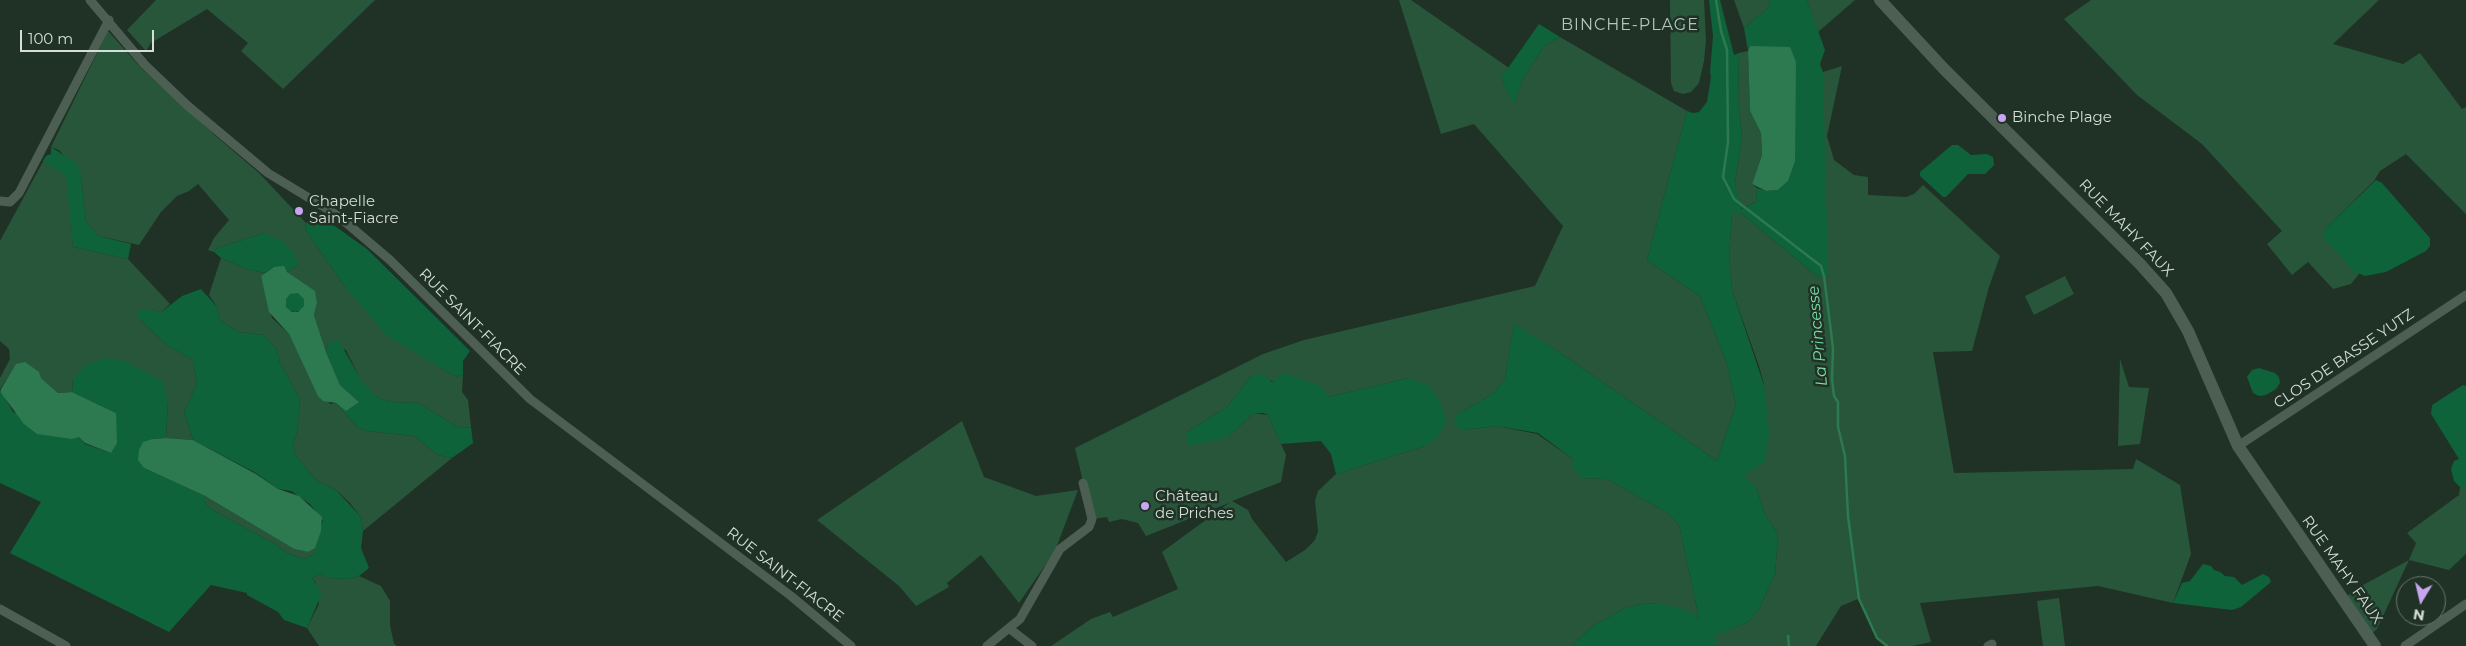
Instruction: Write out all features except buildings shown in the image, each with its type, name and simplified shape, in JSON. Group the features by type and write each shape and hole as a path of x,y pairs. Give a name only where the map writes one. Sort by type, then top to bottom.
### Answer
{"street":[{"name":"RUE SAINT-FIACRE","path":"90,0 109,20 145,65 188,106 268,173 336,215 390,260 530,399 791,596 851,646"},
{"name":"RUE MAHY FAUX","path":"1880,0 1944,69 2157,281 2172,302 2188,331 2238,446 2374,646"},
{"path":"0,202 10,202 19,193 109,20"},
{"name":"CLOS DE BASSE YUTZ","path":"2238,446 2466,295"},
{"path":"987,646 1020,619 1060,549 1089,527 1092,519 1083,483"},
{"path":"2405,646 2466,604"},
{"path":"0,610 66,646"},
{"path":"1010,629 1032,646"}],"shaded area":[{"path":"156,0 375,0 283,89 241,51 248,43 207,9 151,43 146,51 127,30"},
{"path":"1399,0 1411,0 1509,68 1501,78 1514,104 1522,80 1545,45 1560,37 1687,111 1647,260 1700,296 1726,361 1736,404 1717,461 1553,348 1514,325 1505,378 1494,393 1458,414 1461,430 1497,426 1537,434 1573,459 1582,478 1607,479 1666,512 1679,525 1698,613 1697,619 1656,603 1642,604 1625,608 1594,625 1571,646 1051,646 1091,619 1110,612 1113,617 1178,589 1162,552 1229,503 1146,536 1138,523 1122,519 1109,522 1107,517 1092,519 1075,448 1263,354 1304,340 1535,286 1563,226 1474,124 1441,134","holes":["1252,375 1328,397 1409,378 1425,446 1336,474 1318,491 1315,501 1318,531 1315,540 1305,550 1286,562 1252,519 1248,510 1232,501 1281,482 1286,455 1268,415 1254,413 1228,437 1187,432 1227,407"]},
{"path":"1670,0 1704,0 1706,40 1704,61 1699,83 1691,92 1683,94 1674,91 1671,83"},
{"path":"1709,0 1720,0 1734,55 1739,53 1738,100 1742,137 1735,183 1741,209 1756,202 1757,188 1766,191 1778,190 1788,181 1750,46 1748,51 1744,28 1768,8 1770,0 1807,0 1825,50 1820,64 1823,72 1828,275 1819,278 1741,213 1732,213 1729,256 1732,290 1764,385 1769,433 1765,462 1744,475 1757,489 1764,512 1778,535 1775,574 1759,609 1748,622 1714,636 1718,646 1571,646 1594,625 1625,608 1642,604 1656,603 1680,608 1694,614 1697,619 1698,613 1679,525 1666,512 1607,479 1582,478 1572,466 1573,459 1538,433 1497,426 1461,430 1455,425 1454,420 1458,414 1494,393 1505,378 1514,324 1553,348 1717,461 1736,404 1726,361 1700,296 1647,260 1687,111 1699,112 1707,102 1711,77 1713,36"},
{"path":"1734,0 1770,0 1768,8 1744,28"},
{"path":"1807,0 1855,0 1818,32"},
{"path":"2091,0 2379,0 2333,44 2403,64 2420,53 2462,109 2466,107 2466,214 2406,154 2380,171 2374,181 2326,228 2324,237 2359,274 2351,284 2333,289 2308,262 2292,275 2267,244 2282,231 2202,144 2137,95 2064,19"},
{"path":"1539,24 1560,37 1545,45 1522,80 1514,105 1501,78"},
{"path":"108,31 142,69 259,173 306,223 305,229 345,287 427,359 456,377 463,375 462,392 468,400 471,427 460,428 418,403 391,402 377,397 361,381 346,350 328,344 326,352 314,315 317,303 287,272 298,265 264,233 217,248 214,252 208,250 214,238 229,220 198,184 189,191 177,196 161,212 139,245 98,236 86,221 81,174 59,150 51,147"},
{"path":"1750,46 1790,47 1796,62 1795,161 1788,181 1778,190 1766,191 1752,184 1762,155 1761,133 1750,111 1748,51"},
{"path":"1748,51 1750,111 1761,133 1762,155 1752,184 1757,188 1756,202 1740,209 1735,183 1742,137 1738,100 1739,53"},
{"path":"1842,66 1827,136 1834,160 1854,175 1868,177 1868,195 1906,197 1914,194 1923,185 2000,256 1989,287 1972,351 1933,352 1954,473 2133,469 2136,459 2180,485 2191,554 2173,603 2098,586 1920,603 1931,642 1912,646 1887,646 1877,638 1858,599 1841,606 1816,646 1718,646 1713,636 1748,622 1759,609 1775,574 1778,535 1764,512 1757,489 1743,475 1765,408 1764,384 1732,290 1729,256 1732,213 1741,213 1819,278 1823,72"},
{"path":"1952,145 1958,145 1971,155 1987,154 1993,157 1994,165 1985,174 1968,174 1946,197 1943,197 1920,176 1920,172"},
{"path":"51,147 76,163 81,174 86,221 98,236 131,244 128,259 73,247 66,176 43,161 46,156 51,154"},
{"path":"52,154 67,166 73,247 128,259 170,304 160,313 152,309 139,319 168,346 193,360 197,384 184,412 193,440 166,438 168,402 73,378 72,392 58,393 41,378 17,364 0,389 0,378 10,359 9,349 0,341 0,241 46,156"},
{"path":"2376,180 2382,183 2430,238 2430,246 2426,251 2386,272 2365,276 2355,272 2323,237 2326,228"},
{"path":"318,214 367,249 470,351 463,361 463,375 456,377 386,335 345,287 305,229 306,223"},
{"path":"264,233 282,241 294,252 298,265 287,272 274,267 265,273 250,270 221,258 214,252 217,248"},
{"path":"221,258 250,270 265,273 261,276 272,318 289,334 306,369 330,404 336,403 357,427 367,431 414,436 438,455 452,458 363,531 361,517 349,502 336,490 317,481 296,456 293,444 297,432 300,399 280,363 277,350 264,335 238,332 220,320 217,307 209,295"},
{"path":"284,266 287,272 315,291 317,303 314,315 326,352 340,385 359,402 346,411 336,403 323,401 318,396 289,334 269,312 261,276 274,267","holes":["298,293 304,299 304,306 298,312 292,312 286,307 286,299 290,294"]},
{"path":"2065,276 2074,294 2034,315 2025,296"},
{"path":"201,289 217,307 220,320 238,332 264,335 277,350 280,363 300,399 297,432 293,444 296,456 317,481 336,490 361,517 363,531 361,548 369,568 359,576 349,579 327,578 321,574 312,578 322,593 307,628 284,620 278,612 247,595 247,593 211,585 169,632 10,553 41,502 0,483 0,389 13,412 79,437 85,444 111,453 116,413 72,392 73,378 86,365 104,358 124,361 163,381 168,402 166,438 153,439 144,468 205,496 205,503 214,511 275,544 287,553 304,559 316,553 316,541 323,521 310,504 291,491 278,489 256,473 193,440 184,412 197,384 193,360 168,346 137,315 140,309 152,309 160,313 182,296"},
{"path":"295,292 302,295 305,302 302,309 295,312 288,309 285,302 288,295"},
{"path":"338,339 361,380 377,397 391,402 418,403 460,428 471,427 473,443 452,458 438,455 414,436 367,431 357,427 336,403 359,402 340,385 326,352 328,344"},
{"path":"2120,359 2129,387 2149,388 2140,444 2118,446"},
{"path":"25,362 39,372 41,378 58,393 72,392 116,413 117,443 111,453 85,443 79,437 72,439 37,434 24,424 1,393 1,389 16,364"},
{"path":"2259,368 2275,373 2279,377 2280,383 2276,389 2266,395 2259,396 2253,393 2247,377 2252,370"},
{"path":"1284,373 1321,386 1328,397 1409,378 1430,386 1442,405 1446,422 1438,437 1425,446 1336,474 1331,454 1321,441 1281,444 1268,415 1263,413 1254,413 1228,437 1189,446 1186,438 1187,432 1227,407 1252,375 1262,374 1272,382"},
{"path":"2463,385 2466,386 2466,487 2460,487 2454,481 2451,469 2454,461 2459,459 2431,414 2432,405"},
{"path":"962,421 984,477 1036,496 1078,490 1055,551 1019,603 981,555 947,583 949,587 916,606 899,586 817,520"},
{"path":"166,438 193,440 256,474 278,489 299,496 322,517 321,531 315,548 308,552 294,549 205,496 144,468 138,460 139,450 143,442"},
{"path":"2460,487 2466,487 2466,554 2449,570 2409,560 2416,543 2407,533 2459,495"},
{"path":"205,496 294,549 308,552 316,541 316,553 304,559 287,553 275,544 214,511 205,503"},
{"path":"2409,560 2402,576 2396,576 2396,588 2377,629 2368,637 2343,600 2354,590"},
{"path":"2203,564 2211,566 2214,570 2225,576 2234,577 2242,585 2263,574 2269,577 2271,582 2241,607 2232,610 2173,603 2182,583 2190,581"},
{"path":"321,574 327,578 349,579 359,576 381,586 390,601 390,625 394,644 397,646 319,646 307,628 319,604 316,583 312,578"},
{"path":"2059,598 2065,646 2043,646 2037,601"}],"waterway":[{"name":"La Princesse","path":"1716,0 1721,31 1727,50 1728,142 1723,177 1734,199 1821,266 1824,276 1833,348 1832,379 1834,396 1838,402 1838,427 1845,456 1848,516 1859,599 1877,638 1887,646"},
{"path":"1788,636 1789,646"}],"place":[{"name":"Binche Plage","path":"2002,118"},
{"name":"Chapelle Saint-Fiacre","path":"299,211"},
{"name":"Château de Priches","path":"1145,506"}],"district":[{"name":"BINCHE-PLAGE","path":"1630,25"}]}
